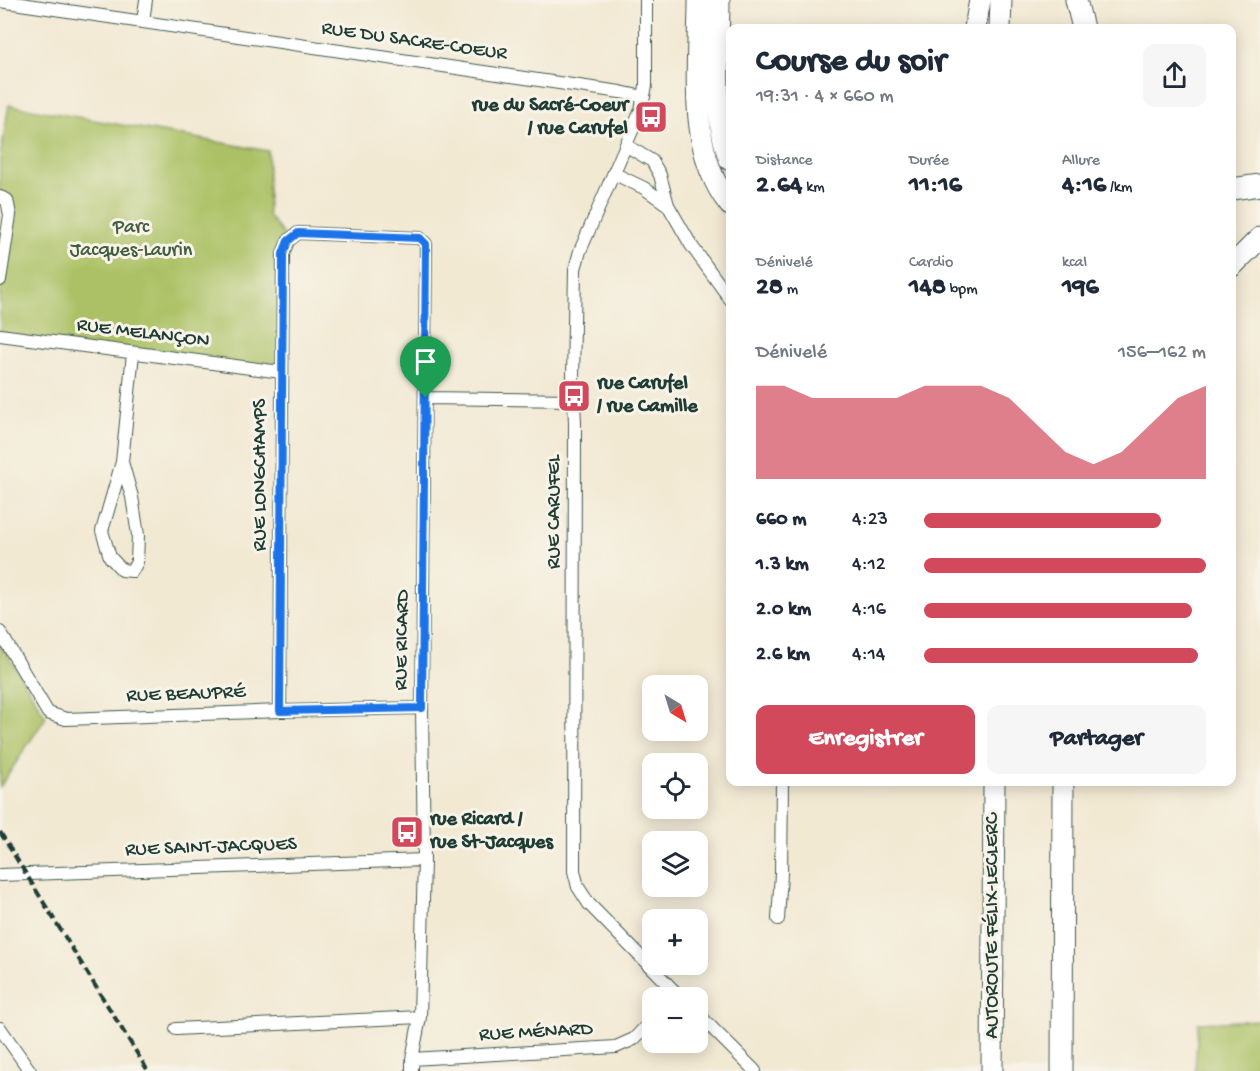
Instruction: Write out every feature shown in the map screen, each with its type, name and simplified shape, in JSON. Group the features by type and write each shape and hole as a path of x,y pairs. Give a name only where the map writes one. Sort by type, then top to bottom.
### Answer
{"highway":[{"path":"699,0 700,131 711,173 726,198"},
{"path":"719,0 720,114 726,148"},
{"path":"976,24 980,0"},
{"path":"1000,24 1001,0"},
{"path":"1068,24 1069,0"},
{"path":"1076,0 1082,24"},
{"path":"1236,188 1260,185"},
{"path":"1236,263 1260,238"},
{"name":"AUTOROUTE FÉLIX-LECLERC","path":"992,1071 994,786"},
{"path":"1062,1068 1063,786"}],"street":[{"path":"143,21 146,0"},
{"name":"RUE CARUFEL","path":"646,0 644,97 640,114 577,261 573,400 574,871 578,887 589,904 668,987"},
{"name":"RUE DU SACRE-COEUR","path":"0,1 644,97"},
{"path":"627,146 652,161 660,175 668,204 691,245 726,293"},
{"path":"615,174 644,188 668,204"},
{"path":"0,197 7,200 10,215 0,280"},
{"name":"RUE RICARD","path":"288,241 298,233 420,238 426,244 422,708 424,860 420,1017 412,1065"},
{"name":"RUE LONGCHAMPS","path":"280,711 283,254 288,241"},
{"name":"RUE MELANÇON","path":"0,335 281,372"},
{"path":"122,462 132,497 138,535 137,562 132,571 122,570 110,557 102,531 122,462 133,352"},
{"path":"426,398 573,400"},
{"name":"RUE BEAUPRÉ","path":"0,632 48,713 66,719 422,708"},
{"path":"778,919 782,786"},
{"name":"RUE SAINT-JACQUES","path":"0,874 424,860"},
{"path":"176,1029 420,1017"},
{"path":"708,1024 755,1071"},
{"path":"0,1028 30,1071"},
{"name":"RUE MÉNARD","path":"412,1065 616,1047 634,1039 642,1031"}],"green space":[{"name":"Parc Jacques-Laurin","path":"9,105 268,151 268,215 288,241 281,372 0,335 0,279 10,213 0,197 0,157"},
{"path":"0,643 46,717 0,787"},
{"path":"1260,1020 1260,1071 1195,1071 1198,1023"}],"railway":[{"path":"0,832 148,1071"}],"place":[{"name":"rue du Sacré-Coeur / rue Carufel","path":"651,117"},
{"name":"rue Carufel / rue Camille","path":"574,396"},
{"name":"rue Ricard / rue St-Jacques","path":"407,832"}],"route":[{"path":"298,233 420,238 426,244 426,398 422,708 280,711 283,254 288,241 298,233"}]}
